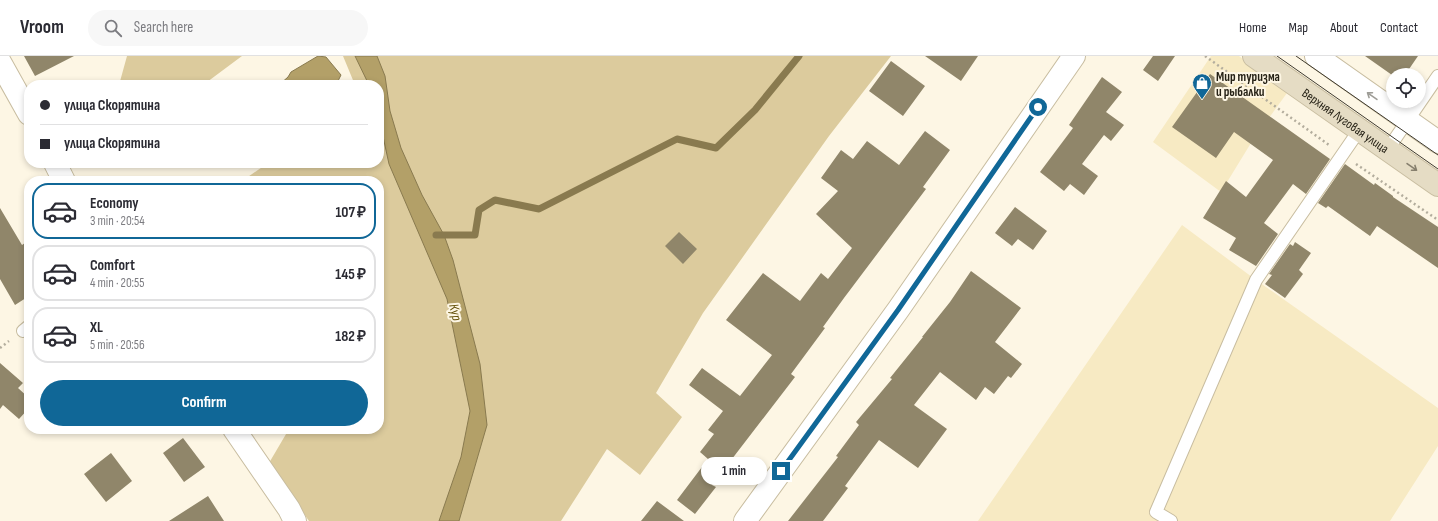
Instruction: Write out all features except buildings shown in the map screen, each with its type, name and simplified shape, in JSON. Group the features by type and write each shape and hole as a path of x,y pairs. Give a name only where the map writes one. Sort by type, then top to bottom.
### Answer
{"main road":[{"name":"Верхняя Луговая улица","path":"1254,56 1438,185"}],"street":[{"path":"745,521 902,303 1074,56"},
{"path":"1316,56 1438,142"},
{"path":"0,62 24,105"},
{"path":"237,434 289,509 295,521"}],"lane":[{"path":"1388,150 1438,76"},
{"path":"1171,521 1153,516 1256,280 1360,130"}],"path":[{"path":"1205,56 1438,220"}],"shaded area":[{"path":"127,56 242,56 210,80 120,80"},
{"path":"343,56 891,56 829,136 703,313 656,393 682,417 640,475 607,449 561,521 309,521 269,463 286,434 384,434 384,176 249,176 261,168 384,168 384,80 353,80"},
{"path":"1211,56 1239,56 1287,93 1251,143 1221,192 1153,142"},
{"path":"1182,225 1256,280 1438,408 1438,446 1390,521 978,521"}],"water":[{"path":"318,56 326,57 341,75 338,80 285,80 291,72"},
{"name":"Кур","path":"355,56 377,56 385,76 390,111 401,148 422,195 444,235 453,260 480,364 487,425 459,521 439,521 461,457 470,411 447,299 389,164 384,141 384,80 367,80"}],"waterway":[{"path":"436,235 475,235 479,210 495,200 539,209 677,139 716,148 755,110 799,56"}],"tram line":[{"path":"1277,56 1438,169"},
{"path":"1296,56 1438,155"}],"place":[{"name":"Мир туризма и рыбалки","path":"1202,100"}],"route":[{"path":"781,471 898,310 1038,107"}]}
